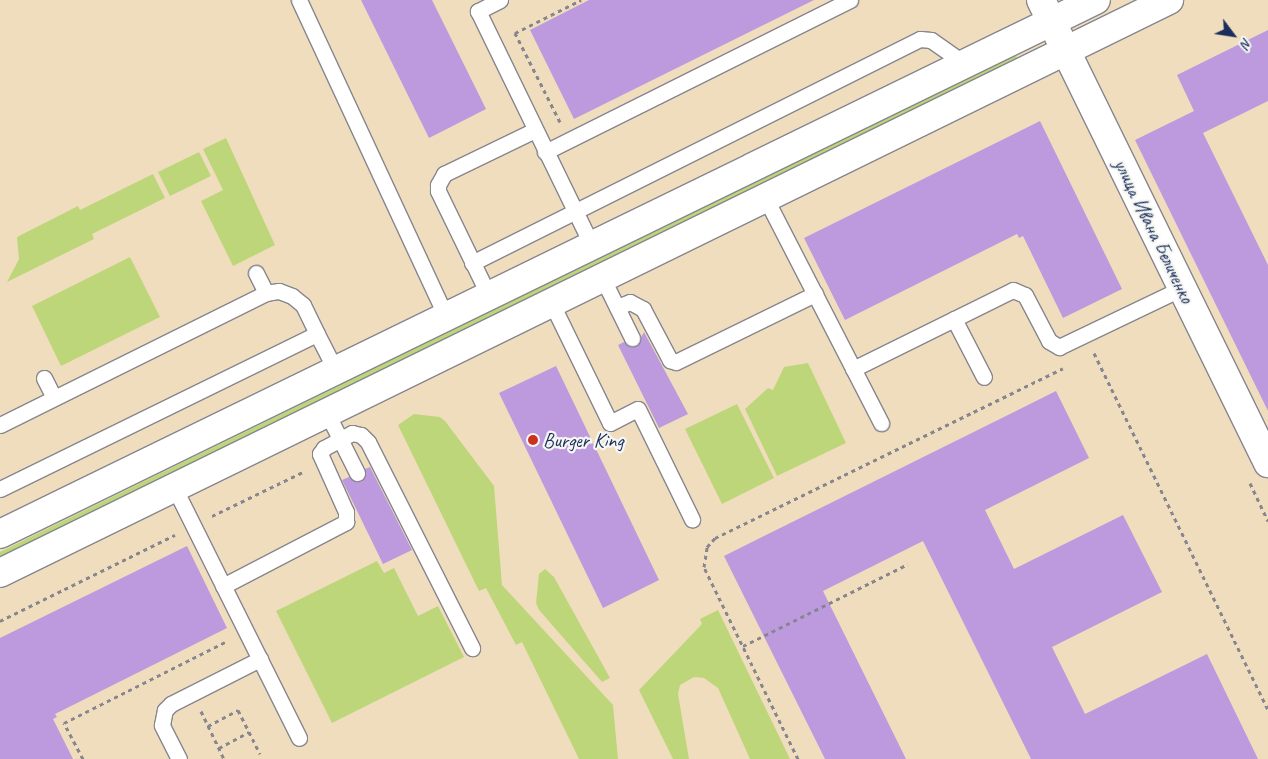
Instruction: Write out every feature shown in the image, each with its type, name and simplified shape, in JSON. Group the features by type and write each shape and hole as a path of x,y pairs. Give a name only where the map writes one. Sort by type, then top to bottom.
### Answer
{"street":[{"path":"0,534 965,64 1046,11 1096,0"},
{"path":"0,573 328,415 1169,0"},
{"name":"улица Ивана Беличенко","path":"1046,11 1268,463"}],"lane":[{"path":"299,0 446,317"},
{"path":"500,0 476,5 545,152 592,246"},
{"path":"545,152 850,0"},
{"path":"472,262 920,39 931,40 965,64"},
{"path":"489,296 438,191 440,179 535,130"},
{"path":"766,199 881,423"},
{"path":"256,272 266,293"},
{"path":"603,279 632,338"},
{"path":"853,368 1013,290 1025,295 1049,341 1059,348 1182,288"},
{"path":"0,425 266,293 279,291 292,296 303,305 336,371"},
{"path":"617,307 630,302 643,309 670,360 676,362 815,294"},
{"path":"552,304 610,423 638,410 692,519"},
{"path":"954,319 984,377"},
{"path":"0,489 317,334"},
{"path":"44,378 54,398"},
{"path":"328,415 357,473"},
{"path":"223,586 346,522 346,512 322,463 324,448 352,433 361,435 368,442 472,648"},
{"path":"175,489 299,738"},
{"path":"179,759 162,725 165,710 171,704 260,659"}],"path":[{"path":"564,130 516,33 581,0"},
{"path":"1085,357 1102,349"},
{"path":"1094,353 1268,709"},
{"path":"798,759 704,567 707,547 714,538 1068,366"},
{"path":"0,621 322,463"},
{"path":"743,646 908,564"},
{"path":"82,759 64,723 229,640"},
{"path":"208,726 238,710 260,754"},
{"path":"218,748 249,732"}],"green space":[{"path":"1015,54 1019,62 0,562 0,552"},
{"path":"226,138 275,245 233,266 201,201 223,190 203,149"},
{"path":"199,152 211,176 170,196 158,172"},
{"path":"153,174 165,198 92,234 94,239 7,282 19,259 17,237 78,206 80,210"},
{"path":"130,257 160,317 61,366 32,306"},
{"path":"808,363 846,443 777,476 745,409 768,388 773,390 784,367"},
{"path":"737,404 774,478 722,504 685,429"},
{"path":"414,414 440,417 445,421 494,486 502,585 613,705 618,759 579,759 522,642 516,645 486,588 479,591 398,425"},
{"path":"377,561 384,573 394,568 418,616 438,606 464,657 332,723 276,611"},
{"path":"545,569 554,577 610,678 602,682 539,610 536,603 539,574"},
{"path":"718,610 790,759 750,759 718,688 704,678 694,677 680,685 678,694 689,759 673,759 639,690 702,624 700,619"}],"building":[{"path":"361,0 432,0 486,109 429,138"},
{"path":"589,0 814,0 574,119 530,30"},
{"path":"1268,30 1268,101 1203,133 1268,265 1268,411 1135,140 1194,111 1177,75"},
{"path":"1040,121 1122,289 1063,318 1023,236 1019,238 1017,234 845,320 804,238"},
{"path":"644,332 688,414 659,428 618,345 624,342 636,347"},
{"path":"556,366 659,580 603,608 499,393"},
{"path":"1056,391 1089,458 985,510 1014,569 1123,515 1162,592 1052,647 1085,714 1207,654 1258,759 1031,759 923,541 823,591 906,759 825,759 724,556"},
{"path":"370,467 412,550 383,564 342,480 349,477 361,482 365,478 365,469"},
{"path":"187,546 227,628 55,714 57,717 53,719 73,759 0,759 0,638"}],"place":[{"name":"Burger King","path":"533,440"}]}
